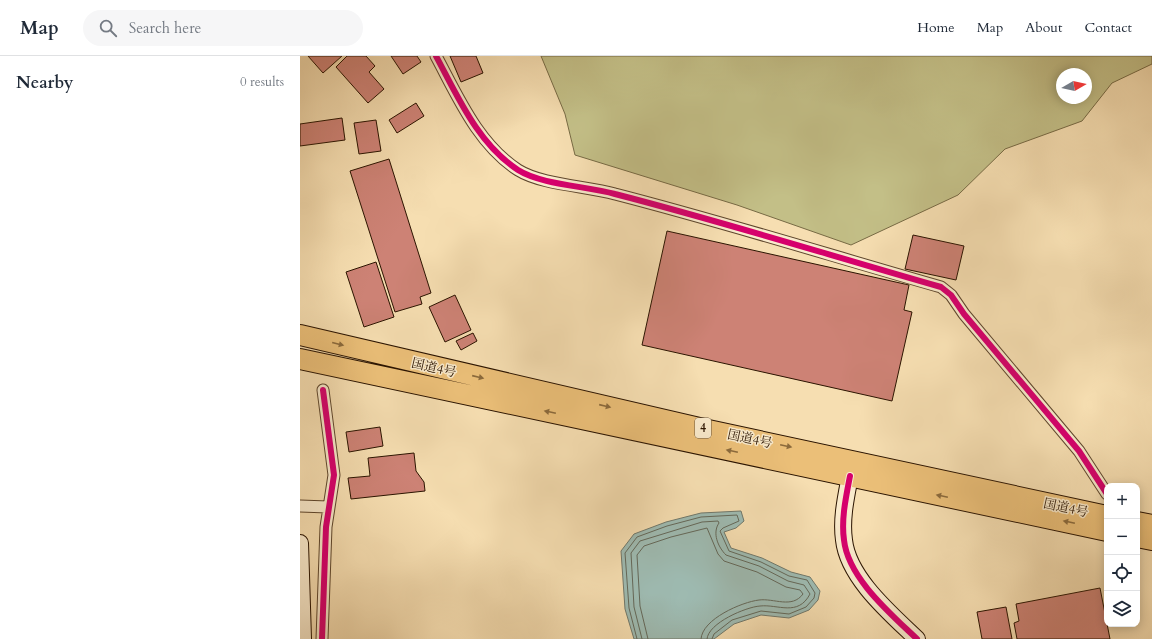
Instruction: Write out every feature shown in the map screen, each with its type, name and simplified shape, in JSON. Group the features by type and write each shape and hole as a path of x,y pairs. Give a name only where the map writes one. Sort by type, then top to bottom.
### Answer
{"highway":[{"name":"国道4号","path":"300,335 708,430 1104,515"},
{"name":"国道4号","path":"300,358 1104,529"},
{"path":"1140,523 1152,525"},
{"path":"1140,538 1152,540"}],"street":[{"path":"436,56 462,105 485,139 500,156 520,171 544,179 614,193 941,287 951,294 964,314 1079,451 1104,489"},
{"path":"322,639 326,527 334,476 323,390"},
{"path":"850,476 843,518 844,541 855,574 917,639"},
{"path":"300,506 328,507"},
{"path":"300,543 303,639"}],"shaded area":[{"path":"541,56 1152,56 1152,64 1112,83 1082,121 1005,149 958,195 851,245 737,205 575,155 565,114"}],"water":[{"path":"741,511 744,521 736,528 724,532 731,548 762,558 791,572 810,577 820,591 818,600 809,610 789,618 761,615 734,624 714,639 634,639 625,609 621,551 634,534 666,522 701,513"}],"building":[{"path":"308,56 342,56 323,73"},
{"path":"347,56 366,56 375,66 369,72 384,89 368,103 336,67"},
{"path":"391,56 417,56 421,62 403,74"},
{"path":"450,56 476,56 483,73 461,82"},
{"path":"416,103 424,116 397,133 389,120"},
{"path":"342,118 345,140 300,146 300,124"},
{"path":"376,120 381,151 359,154 354,123"},
{"path":"389,159 431,293 420,297 422,304 395,312 350,171"},
{"path":"667,231 909,285 904,310 912,312 892,401 642,345"},
{"path":"913,235 964,246 956,280 905,269"},
{"path":"376,262 394,317 364,327 346,272"},
{"path":"455,295 471,330 445,342 429,307"},
{"path":"473,333 477,341 461,350 456,341"},
{"path":"380,427 383,446 349,452 346,432"},
{"path":"414,453 416,471 424,482 425,491 351,499 348,478 370,476 368,458"},
{"path":"1100,588 1104,608 1104,627 1108,627 1110,639 1017,639 1014,623 1019,621 1016,604"},
{"path":"1006,607 1012,639 982,639 977,612"}],"cycle path":[{"path":"436,56 470,119 480,133 491,147 504,159 518,170 528,175 552,182 604,191 656,205 941,287 951,295 964,314 1079,451 1104,489"},
{"path":"322,639 326,527 334,475 323,390"},
{"path":"850,476 844,508 843,524 847,554 853,568 872,594 917,639"}]}
